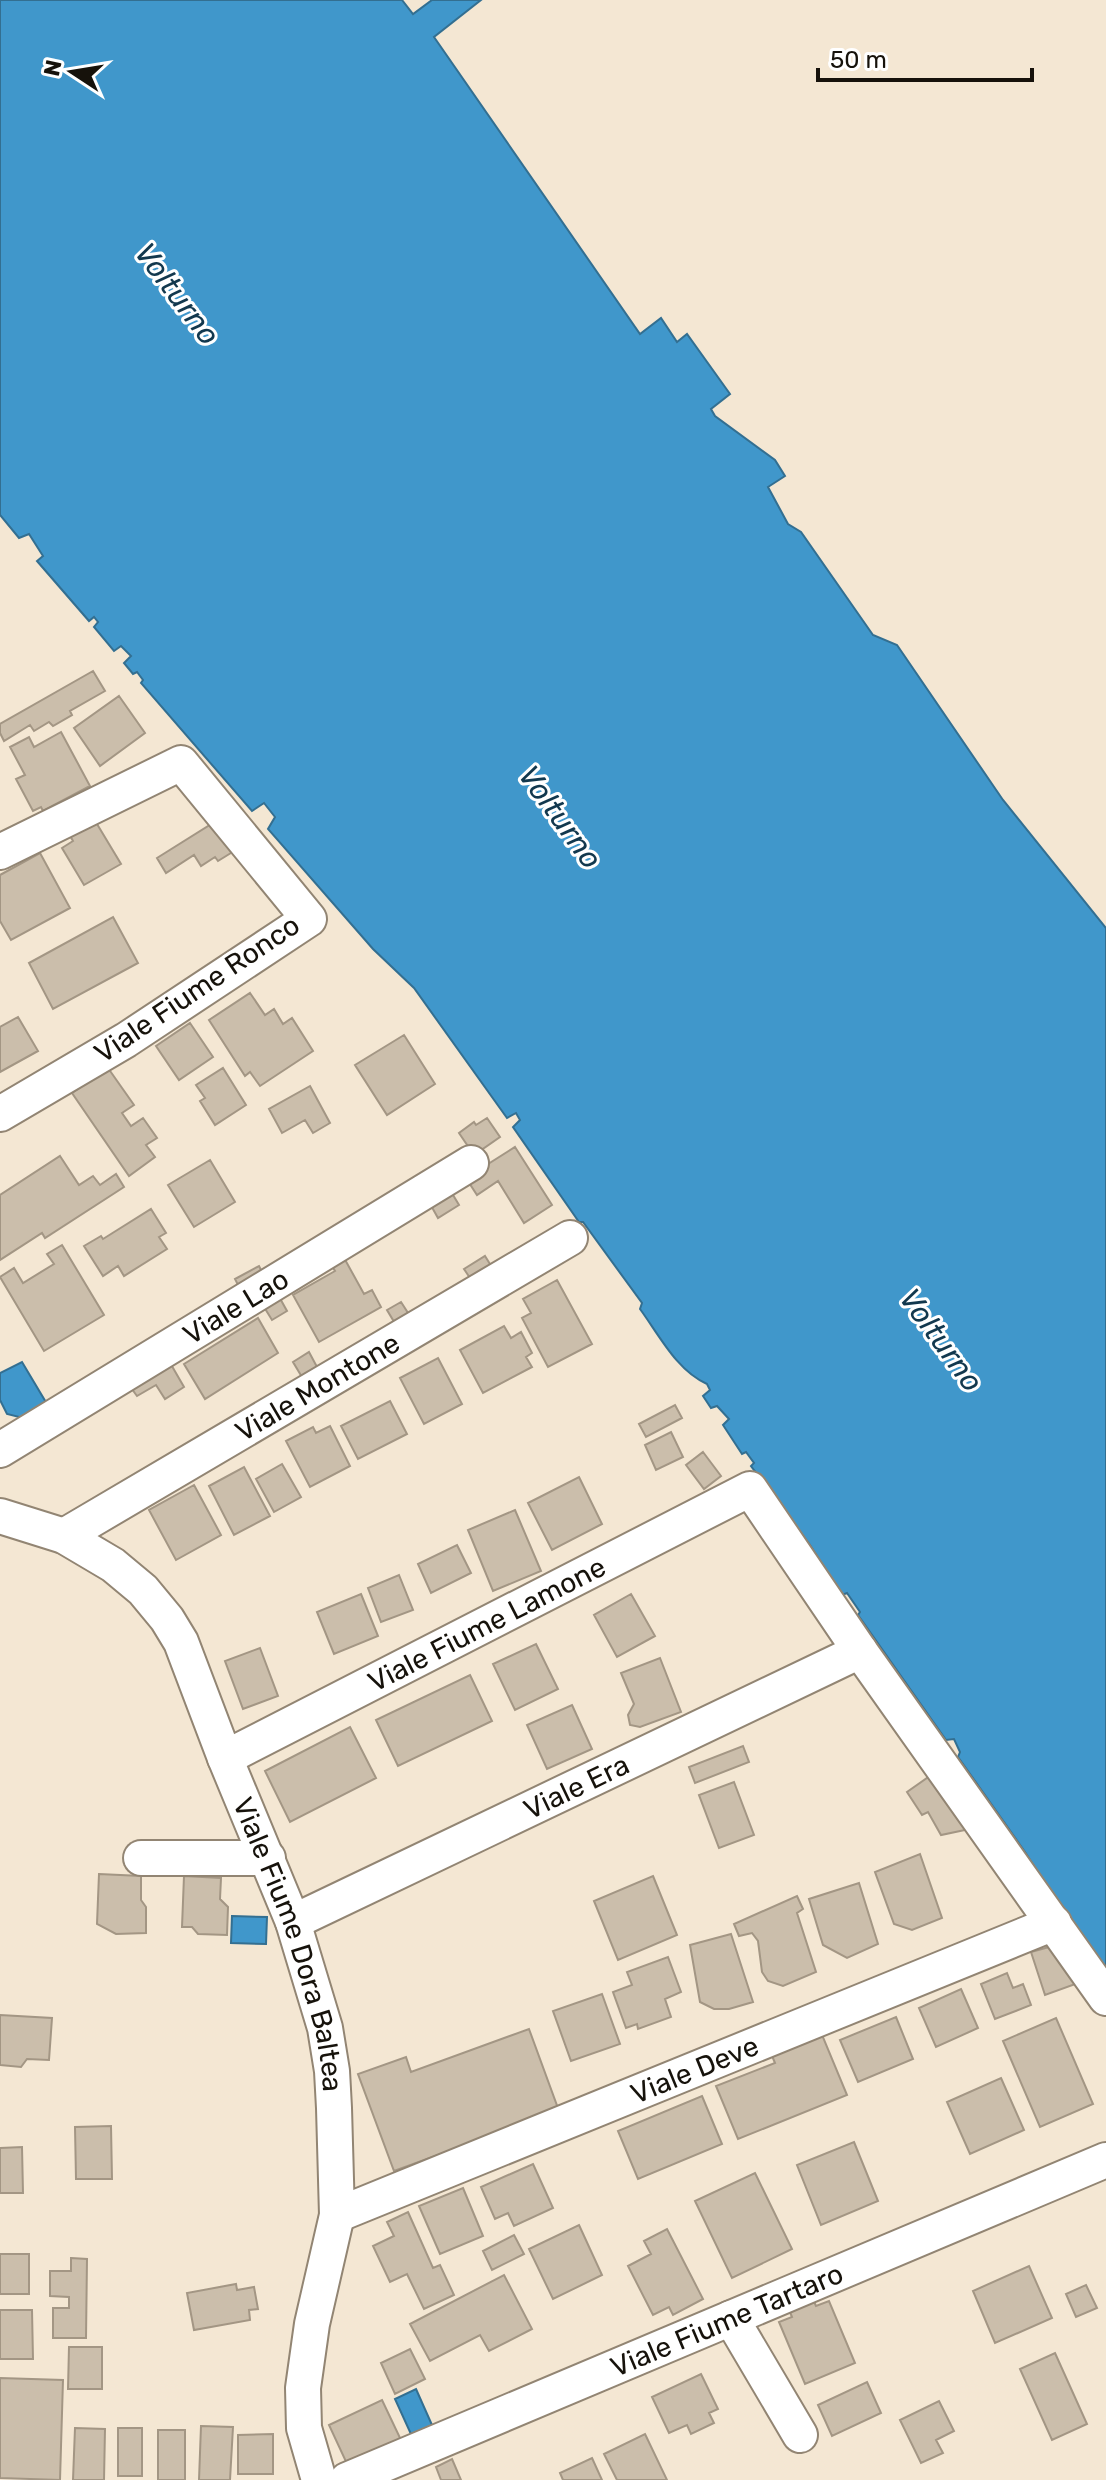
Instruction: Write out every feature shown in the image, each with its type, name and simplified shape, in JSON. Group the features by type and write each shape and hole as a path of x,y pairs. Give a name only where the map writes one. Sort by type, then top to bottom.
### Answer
{"street":[{"name":"Viale Fiume Ronco","path":"0,852 181,763 309,919 126,1040 0,1114"},
{"name":"Viale Lao","path":"0,1450 471,1163"},
{"name":"Viale Montone","path":"64,1536 570,1238"},
{"name":"Viale Fiume Lamone","path":"225,1758 750,1489 860,1651"},
{"name":"Viale Fiume Dora Baltea","path":"0,1516 64,1536 113,1565 143,1590 167,1619 181,1642 293,1922 325,2028 332,2071 337,2215 312,2324 303,2388 304,2428 319,2480"},
{"name":"Viale Era","path":"293,1922 860,1651"},
{"path":"860,1651 1106,1998"},
{"path":"141,1858 268,1858"},
{"name":"Viale Deve","path":"337,2215 1054,1923"},
{"name":"Viale Fiume Tartaro","path":"347,2480 1106,2160"},
{"path":"731,2318 800,2435"}],"water":[{"name":"Volturno","path":"0,0 402,0 413,14 432,0 481,0 434,37 640,334 661,318 677,342 687,334 730,394 711,409 715,416 775,460 785,476 768,487 788,524 801,532 873,635 897,645 1003,800 1106,928 1106,1978 1025,1852 958,1757 960,1752 954,1739 946,1740 858,1615 860,1612 847,1593 842,1595 810,1545 751,1466 754,1463 746,1452 742,1454 723,1425 729,1419 717,1406 711,1408 703,1396 710,1390 707,1384 696,1378 669,1351 640,1309 642,1303 583,1222 579,1222 513,1127 520,1120 516,1113 507,1118 414,988 373,949 268,829 275,817 264,803 252,811 141,683 143,680 137,672 133,674 124,663 131,656 121,646 114,651 94,627 98,622 94,617 89,621 37,561 43,556 29,534 19,538 0,515"},
{"path":"22,1362 47,1404 23,1418 7,1414 0,1400 0,1373"},
{"path":"232,1916 267,1917 266,1944 231,1943"},
{"path":"416,2389 436,2434 415,2443 395,2399"}],"building":[{"path":"93,671 105,691 70,711 72,715 53,726 49,722 34,731 30,725 4,741 0,724"},
{"path":"119,696 145,733 100,766 74,728"},
{"path":"61,732 90,786 43,811 41,807 33,811 16,779 25,775 10,747 29,737 34,747"},
{"path":"221,818 239,848 218,861 215,857 201,866 194,855 166,873 157,858"},
{"path":"94,819 121,864 84,885 62,848 73,841 69,834"},
{"path":"40,853 70,908 11,940 0,921 0,875"},
{"path":"113,917 138,963 53,1009 29,963"},
{"path":"250,993 265,1015 274,1009 283,1024 292,1018 313,1051 260,1086 250,1072 245,1076 209,1020"},
{"path":"18,1017 38,1051 0,1072 0,1027"},
{"path":"190,1023 213,1057 179,1080 156,1046"},
{"path":"404,1035 435,1084 387,1115 355,1065"},
{"path":"108,1068 134,1105 122,1113 131,1126 143,1118 157,1138 146,1145 155,1157 129,1176 72,1093"},
{"path":"223,1068 246,1105 215,1125 200,1101 205,1098 196,1085"},
{"path":"310,1086 330,1123 313,1133 305,1120 282,1133 269,1109"},
{"path":"487,1118 500,1137 474,1155 459,1133 474,1122 476,1125"},
{"path":"515,1147 552,1205 524,1223 498,1181 477,1195 466,1178"},
{"path":"60,1156 79,1185 93,1176 100,1185 116,1174 124,1187 45,1238 42,1233 0,1260 0,1195"},
{"path":"210,1160 235,1202 194,1227 168,1185"},
{"path":"450,1190 459,1205 438,1218 429,1202"},
{"path":"151,1209 166,1233 159,1237 167,1249 124,1276 118,1266 103,1276 84,1246 101,1236 103,1239"},
{"path":"62,1245 104,1315 44,1351 0,1277 14,1268 23,1283 54,1264 47,1254"},
{"path":"343,1256 364,1294 372,1290 381,1307 319,1342 293,1295 335,1271 330,1263"},
{"path":"485,1256 493,1269 472,1281 464,1269"},
{"path":"259,1266 265,1278 241,1291 235,1279"},
{"path":"557,1280 592,1344 548,1367 522,1318 531,1313 523,1299"},
{"path":"277,1293 287,1311 272,1320 261,1302"},
{"path":"401,1302 410,1316 396,1325 387,1310"},
{"path":"258,1318 278,1353 205,1399 184,1364"},
{"path":"504,1326 511,1338 521,1332 532,1353 526,1357 532,1367 483,1393 460,1350"},
{"path":"309,1352 317,1367 302,1377 293,1362"},
{"path":"438,1358 462,1404 424,1424 400,1378"},
{"path":"169,1361 184,1387 165,1399 156,1385 137,1396 129,1385"},
{"path":"390,1401 407,1434 358,1459 341,1426"},
{"path":"675,1405 682,1418 646,1437 639,1424"},
{"path":"330,1426 350,1466 310,1487 286,1441 313,1427 316,1433"},
{"path":"671,1432 683,1457 656,1470 645,1445"},
{"path":"703,1452 721,1476 704,1489 686,1465"},
{"path":"282,1464 301,1497 274,1512 256,1479"},
{"path":"244,1467 270,1516 234,1535 209,1486"},
{"path":"579,1477 602,1524 552,1550 528,1503"},
{"path":"194,1485 221,1535 176,1560 149,1510"},
{"path":"515,1510 541,1571 493,1591 468,1530"},
{"path":"457,1545 471,1573 431,1593 418,1564"},
{"path":"399,1575 413,1610 381,1622 368,1588"},
{"path":"361,1594 378,1636 334,1654 317,1612"},
{"path":"631,1594 655,1636 617,1657 594,1615"},
{"path":"536,1644 558,1689 515,1710 493,1664"},
{"path":"260,1648 278,1696 243,1709 225,1661"},
{"path":"660,1658 681,1712 640,1727 630,1725 628,1715 634,1704 621,1673"},
{"path":"470,1675 492,1721 398,1766 376,1720"},
{"path":"572,1705 592,1749 547,1769 527,1725"},
{"path":"350,1727 376,1778 290,1822 265,1771"},
{"path":"743,1746 749,1762 695,1783 689,1767"},
{"path":"934,1773 959,1809 965,1830 941,1835 928,1812 922,1815 907,1792"},
{"path":"734,1782 754,1835 719,1848 699,1795"},
{"path":"920,1854 942,1918 912,1930 894,1924 875,1872"},
{"path":"99,1874 141,1876 146,1933 116,1934 97,1924"},
{"path":"184,1876 221,1878 220,1899 228,1907 227,1935 198,1934 192,1927 182,1927"},
{"path":"653,1876 677,1935 618,1960 594,1901"},
{"path":"859,1883 878,1944 847,1958 823,1945 809,1899"},
{"path":"797,1896 803,1909 797,1913 816,1972 783,1986 768,1981 762,1972 758,1941 752,1933 739,1936 734,1924"},
{"path":"731,1934 753,2002 729,2009 714,2009 700,2002 690,1945"},
{"path":"1060,1944 1081,1982 1045,1995 1031,1952"},
{"path":"668,1957 681,1992 665,1999 671,2017 638,2029 637,2024 626,2028 613,1992 632,1985 627,1972"},
{"path":"1007,1973 1013,1988 1023,1984 1031,2005 995,2019 981,1984"},
{"path":"961,1989 978,2028 936,2047 919,2008"},
{"path":"602,1994 620,2044 571,2061 553,2011"},
{"path":"0,2015 52,2018 49,2060 27,2059 21,2067 0,2065"},
{"path":"896,2017 913,2059 858,2082 840,2040"},
{"path":"1056,2018 1093,2104 1040,2127 1003,2041"},
{"path":"529,2029 559,2111 394,2171 358,2074 406,2057 411,2072"},
{"path":"820,2030 847,2095 738,2139 716,2086 775,2063 770,2051"},
{"path":"1001,2078 1024,2130 970,2154 947,2102"},
{"path":"702,2096 722,2144 638,2179 618,2131"},
{"path":"111,2126 112,2179 76,2179 75,2127"},
{"path":"854,2142 878,2201 821,2225 797,2165"},
{"path":"22,2147 23,2193 0,2193 0,2148"},
{"path":"533,2164 553,2208 514,2226 508,2213 495,2219 481,2187"},
{"path":"755,2173 792,2249 732,2278 695,2201"},
{"path":"463,2188 483,2236 440,2254 419,2206"},
{"path":"408,2212 433,2268 440,2265 454,2295 424,2309 407,2274 390,2282 373,2246 394,2236 387,2222"},
{"path":"579,2225 602,2275 553,2299 529,2249"},
{"path":"667,2229 703,2299 673,2315 669,2307 653,2315 628,2266 651,2254 644,2241"},
{"path":"514,2235 524,2254 492,2270 483,2251"},
{"path":"0,2254 29,2254 29,2294 0,2294"},
{"path":"71,2258 87,2259 86,2338 53,2338 53,2308 69,2308 69,2297 50,2296 50,2271 71,2271"},
{"path":"1029,2266 1052,2318 995,2343 973,2291"},
{"path":"504,2275 532,2329 489,2351 480,2335 430,2361 410,2324"},
{"path":"236,2284 237,2290 254,2287 258,2309 249,2310 250,2320 194,2330 187,2293"},
{"path":"1086,2285 1097,2308 1076,2317 1066,2294"},
{"path":"811,2295 816,2306 829,2301 855,2363 805,2384 779,2322 792,2317 787,2305"},
{"path":"0,2310 32,2310 33,2359 0,2359"},
{"path":"69,2347 102,2347 102,2389 68,2389"},
{"path":"410,2349 425,2379 395,2394 381,2363"},
{"path":"1055,2353 1087,2424 1052,2440 1020,2369"},
{"path":"701,2374 718,2409 709,2413 714,2423 691,2434 687,2425 669,2433 652,2397"},
{"path":"0,2378 63,2380 60,2480 0,2478"},
{"path":"867,2382 881,2413 832,2436 818,2405"},
{"path":"382,2400 401,2440 348,2466 329,2425"},
{"path":"939,2401 954,2431 936,2440 943,2453 921,2463 900,2420"},
{"path":"201,2426 233,2427 230,2480 199,2480"},
{"path":"75,2428 105,2429 104,2480 73,2480"},
{"path":"118,2428 142,2428 142,2476 118,2476"},
{"path":"158,2430 185,2430 185,2480 158,2480"},
{"path":"273,2434 273,2474 238,2474 238,2435"},
{"path":"645,2434 667,2480 617,2480 604,2454"},
{"path":"592,2458 602,2480 563,2480 560,2473"},
{"path":"452,2459 461,2480 441,2480 436,2467"}]}
